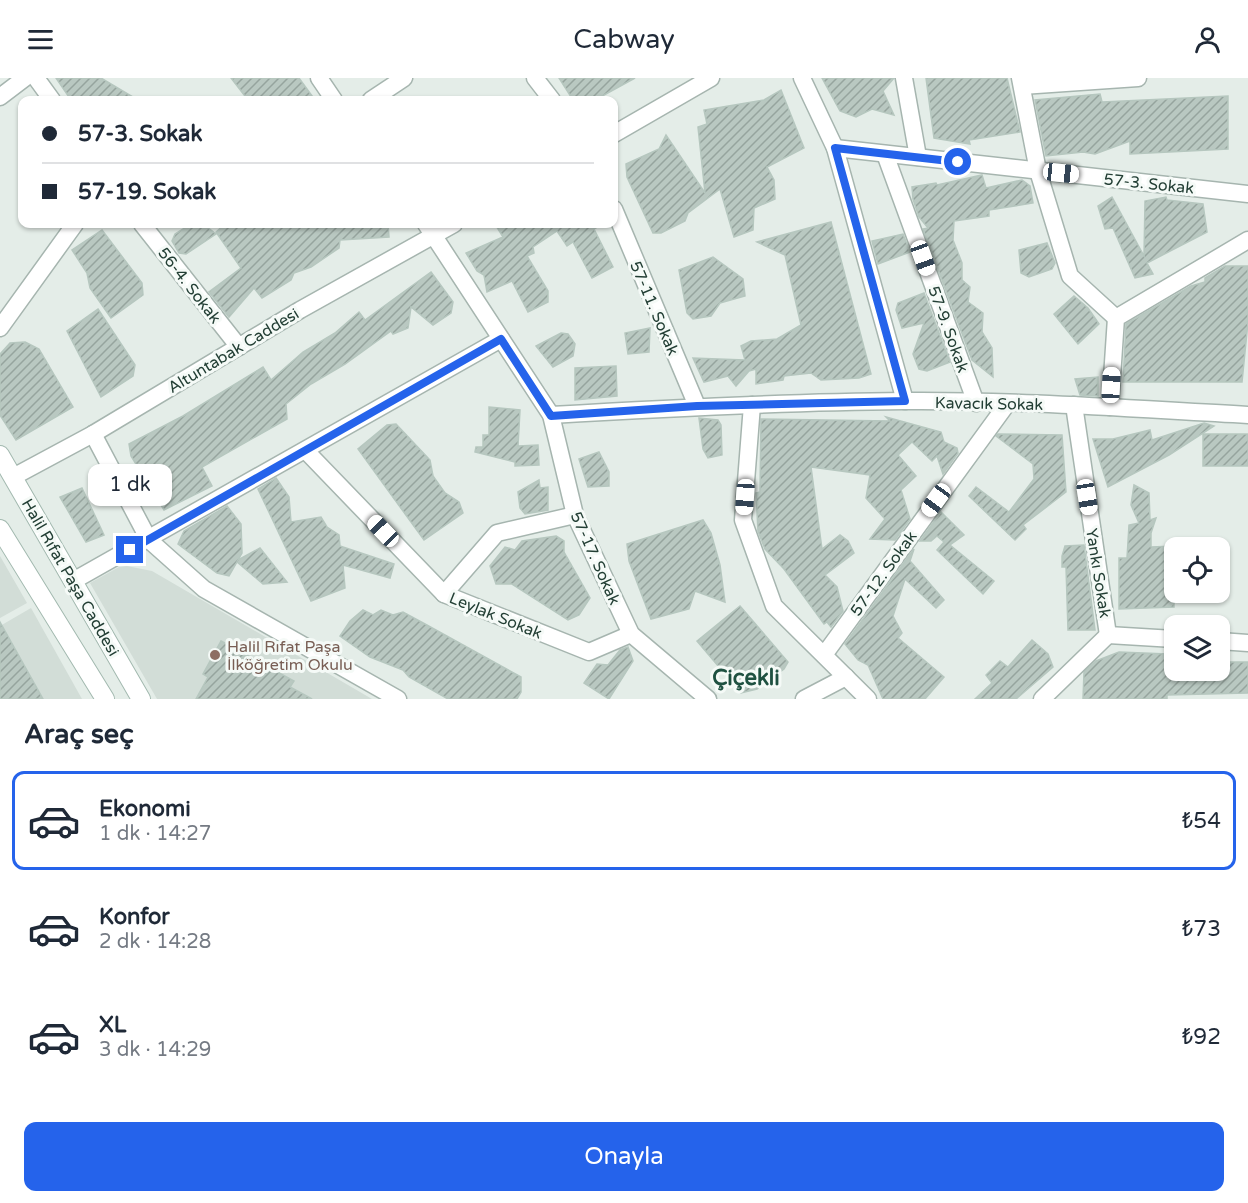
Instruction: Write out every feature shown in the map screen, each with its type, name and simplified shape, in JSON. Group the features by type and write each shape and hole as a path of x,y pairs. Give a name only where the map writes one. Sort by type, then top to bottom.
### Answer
{"main road":[{"name":"Halil Rıfat Paşa Caddesi","path":"0,455 141,699"},
{"name":"Halil Rıfat Paşa Caddesi","path":"0,530 105,699"}],"street":[{"path":"0,98 25,78"},
{"path":"36,78 49,96"},
{"path":"319,78 331,96"},
{"path":"377,96 404,78"},
{"path":"535,78 549,96"},
{"path":"618,132 711,78"},
{"path":"802,78 835,148 905,401"},
{"path":"904,78 918,158"},
{"path":"1116,318 1070,276 1038,171 1021,82 1138,78"},
{"name":"57-3. Sokak","path":"835,148 1248,194"},
{"name":"57-9. Sokak","path":"885,154 976,403"},
{"name":"57-11. Sokak","path":"618,218 697,406"},
{"path":"0,328 72,228"},
{"name":"56-4. Sokak","path":"145,228 239,347"},
{"name":"Altuntabak Caddesi","path":"13,477 93,434 430,229"},
{"name":"57-17. Sokak","path":"430,229 551,416 575,515 631,634 708,699"},
{"path":"1116,318 1248,240"},
{"path":"1110,407 1116,318"},
{"path":"73,581 306,452 501,339"},
{"name":"Kavacık Sokak","path":"551,416 697,406 905,401 1074,405 1248,415"},
{"name":"57-12. Sokak","path":"824,655 1007,404"},
{"path":"752,405 743,520 774,606 868,699"},
{"name":"Yankı Sokak","path":"1074,405 1108,635"},
{"path":"93,434 149,540 204,590 398,699"},
{"name":"Leylak Sokak","path":"306,452 444,594 589,652 631,634"},
{"path":"444,594 497,533 575,515"},
{"path":"1042,699 1108,635 1164,638"},
{"path":"1230,642 1248,643"},
{"path":"804,699 846,677"}],"shaded area":[{"path":"0,556 27,603 0,618"},
{"name":"Halil Rıfat Paşa İlköğretim Okulu","path":"127,566 152,571 372,699 157,699 90,583 119,567"},
{"path":"31,608 82,699 0,699 0,626"}],"building":[{"path":"56,78 101,78 131,96 68,96"},
{"path":"231,78 299,78 312,96 245,96"},
{"path":"559,78 635,78 602,96 570,96"},
{"path":"822,78 894,78 883,91 894,115 872,109 856,117 840,111"},
{"path":"926,78 1007,78 1020,132 969,140 970,144 934,138"},
{"path":"781,90 804,148 767,167 774,180 775,199 754,208 753,230 734,237 720,189 688,213 685,221 661,233 653,233 627,177 626,164 659,149 666,135 705,193 698,127 707,124 704,110 764,100"},
{"path":"1100,94 1102,102 1228,96 1228,149 1130,154 1130,141 1095,154 1083,152 1046,156 1035,100"},
{"path":"982,175 986,188 1022,180 1030,186 1033,203 989,210 989,216 954,221 953,240 962,263 962,280 970,287 968,302 983,313 982,332 992,348 993,377 972,360 923,229 928,228 919,217 912,187 936,183 937,185"},
{"path":"1112,197 1144,256 1145,201 1166,197 1167,200 1203,204 1207,232 1147,263 1153,274 1135,278 1113,228 1105,229 1098,206"},
{"path":"831,222 871,374 859,378 821,380 811,373 784,376 783,380 756,384 756,369 749,371 736,386 728,376 704,382 693,358 745,360 741,346 751,341 777,339 801,325 785,255 757,242"},
{"path":"185,228 208,228 216,234 186,254 179,253 172,241 175,234"},
{"path":"220,228 388,228 389,237 340,240 339,248 311,267 294,273 291,280 262,298 254,288 229,317 209,292 241,268 216,232"},
{"path":"497,228 596,228 594,229 613,267 592,278 573,242 567,246 557,231 533,247 534,253 527,256 548,291 548,302 528,312 512,281 487,292 484,275 477,271 466,253 503,237"},
{"path":"102,230 142,283 143,295 111,318 90,288 87,273 72,250"},
{"path":"903,234 910,252 878,264 872,241"},
{"path":"1047,243 1055,263 1052,269 1029,277 1021,273 1019,250"},
{"path":"713,257 743,279 745,296 720,303 711,316 693,319 687,313 679,270"},
{"path":"1225,266 1248,266 1248,322 1242,382 1123,382 1126,324 1191,286 1205,282 1205,278"},
{"path":"431,272 453,302 451,313 433,325 411,307 408,328 393,334 391,331 345,364 311,384 286,404 287,419 202,467 212,486 164,510 131,456 129,444 183,416 263,367 271,380 303,352 335,333 359,312 365,320"},
{"path":"924,293 950,362 927,371 919,369 913,354 924,323 902,328 896,310 898,303"},
{"path":"1074,296 1088,308 1099,324 1078,344 1054,314"},
{"path":"98,309 135,365 133,376 101,397 67,331"},
{"path":"650,328 649,352 628,354 625,333"},
{"path":"561,333 568,334 575,344 573,356 553,367 536,346"},
{"path":"25,342 39,349 73,407 16,440 0,415 0,354 10,343"},
{"path":"616,366 617,396 575,400 575,368"},
{"path":"1098,377 1098,396 1080,395 1075,379"},
{"path":"489,407 520,410 518,446 538,445 539,465 515,466 515,462 475,452 476,447 483,447 483,435 489,435"},
{"path":"886,417 941,432 944,442 957,448 958,453 943,474 937,456 932,461 912,442 898,455 916,476 901,490 910,519 895,540 870,539 885,519 866,498 870,475 811,467 822,549 840,535 848,541 854,553 825,575 837,587 843,611 831,627 827,622 824,624 784,569 765,549 758,531 756,493 760,492 761,419 890,421"},
{"path":"699,418 718,420 721,425 722,455 708,458 703,449"},
{"path":"1204,423 1214,426 1169,455 1108,487 1093,439 1113,439 1150,430 1152,440"},
{"path":"396,424 430,460 433,476 445,493 459,502 463,513 424,540 358,449 387,425"},
{"path":"998,434 1062,435 1066,492 1023,525 1026,529 1015,540 969,496 976,487 1009,512 1034,479 1033,464 996,436"},
{"path":"1203,434 1248,434 1248,466 1203,466"},
{"path":"599,452 609,472 609,486 588,487 579,459"},
{"path":"276,478 289,497 291,522 321,517 327,527 339,535 340,546 394,564 390,578 343,565 345,588 311,601 258,489"},
{"path":"539,480 540,488 548,487 548,510 525,514 520,508 518,492"},
{"path":"1134,485 1149,493 1150,520 1156,518 1151,533 1151,547 1164,546 1164,603 1174,603 1174,607 1119,609 1119,558 1127,558 1129,525 1139,523 1131,505"},
{"path":"82,488 104,535 86,542 60,497"},
{"path":"227,506 241,524 242,553 238,560 260,548 287,582 263,584 237,562 229,576 217,573 178,544 184,531"},
{"path":"941,512 964,535 950,545 994,581 983,594 937,550 944,542 937,536 931,541 920,541"},
{"path":"703,520 711,533 720,565 725,602 695,591 689,609 651,619 629,561 627,544"},
{"path":"556,536 564,541 564,552 590,598 579,615 568,620 512,584 496,584 490,566 505,547 515,550 522,541"},
{"path":"1084,545 1095,630 1068,630 1066,567 1062,567 1062,556 1065,546"},
{"path":"914,549 910,561 944,600 936,608 905,579 893,616 902,633 898,638 944,677 925,699 883,699 868,665 858,660 845,644"},
{"path":"740,606 788,662 784,669 757,689 741,693 697,641"},
{"path":"363,610 373,615 381,610 393,615 403,612 521,677 521,692 517,699 448,699 409,677 403,670 370,657 340,636 350,621"},
{"path":"0,622 43,699 0,699"},
{"path":"1032,640 1048,654 1053,667 1016,699 975,699 992,683 986,675 1000,661 1008,667"},
{"path":"221,641 294,681 290,687 312,699 196,699 208,677 203,674"},
{"path":"628,647 633,661 609,699 584,683 597,664 608,665 620,650"},
{"path":"1119,652 1164,654 1164,681 1230,681 1230,662 1248,662 1248,693 1167,695 1167,699 1083,699 1084,672 1096,661"}],"place":[{"name":"Halil Rıfat Paşa İlköğretim Okulu","path":"215,655"}],"district":[{"name":"Çiçekli","path":"746,677"}],"route":[{"path":"130,550 306,452 501,339 551,416 697,406 905,401 835,148 958,162"}]}
